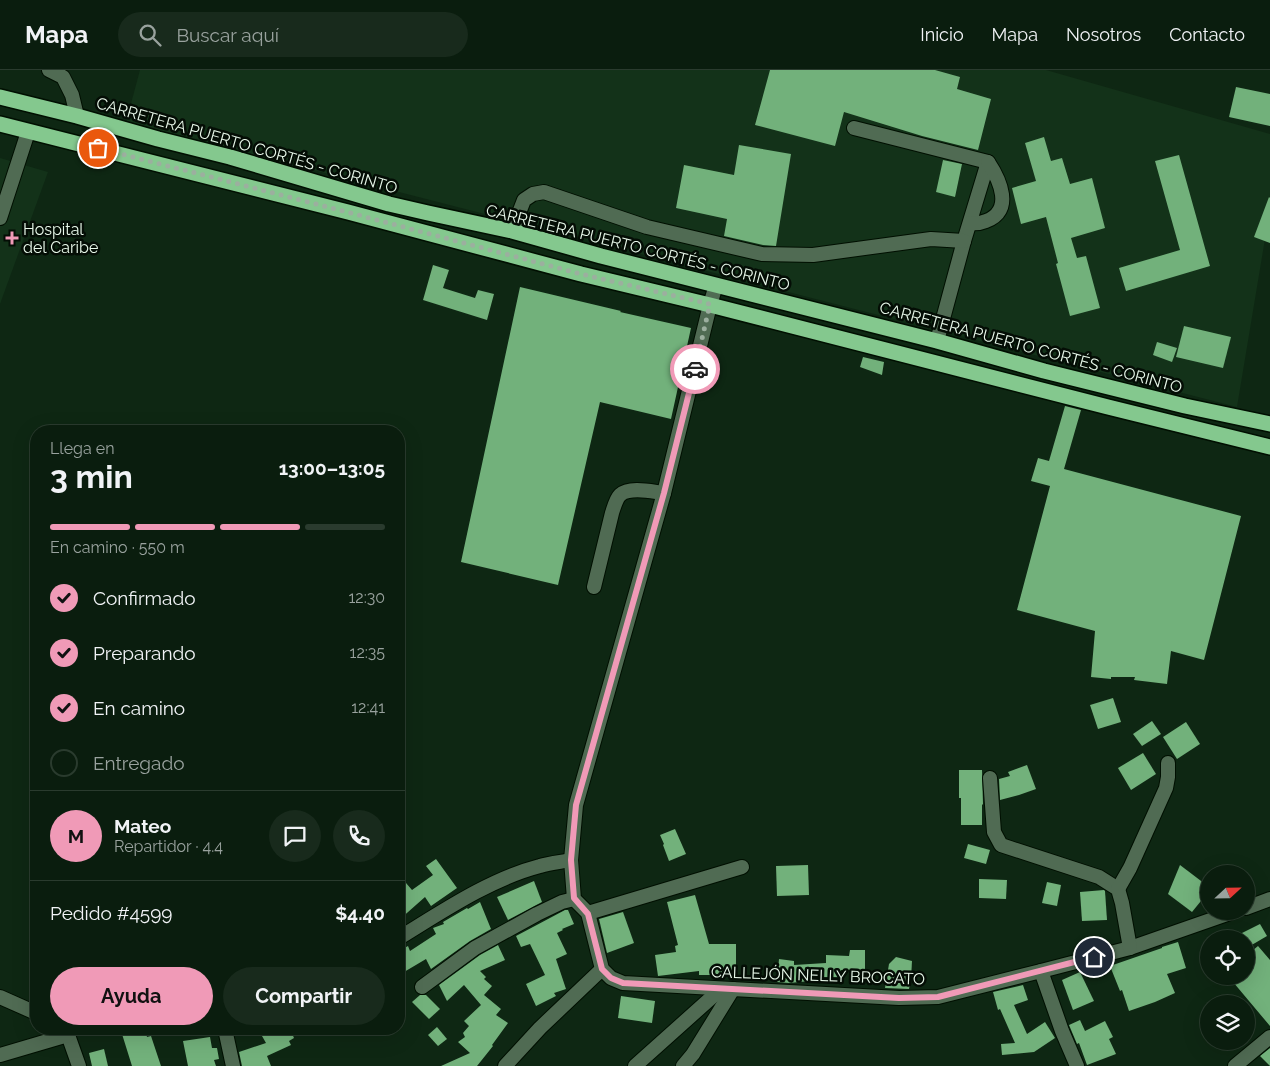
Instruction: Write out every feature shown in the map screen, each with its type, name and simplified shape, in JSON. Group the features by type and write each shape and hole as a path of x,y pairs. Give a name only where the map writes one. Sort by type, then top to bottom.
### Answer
{"highway":[{"name":"CARRETERA PUERTO CORTÉS - CORINTO","path":"0,97 230,157 390,204 512,231 601,256 937,341 1044,371 1185,406 1270,424"},
{"path":"0,124 328,207 581,274 710,304 1270,447"},
{"path":"1108,407 1117,389"}],"street":[{"path":"49,70 63,74 72,95 77,116"},
{"path":"854,128 988,162 999,181 1003,198 1002,209 994,218 977,224 970,223"},
{"path":"0,218 4,194 28,132"},
{"path":"937,341 988,162"},
{"path":"512,231 524,200 532,194 544,192 647,227 762,254 813,255 931,238 964,241"},
{"path":"505,1066 540,1028 602,969 588,914 574,898 571,860 576,805 664,493 716,285"},
{"path":"594,587 612,513 620,495 629,491 640,490 664,493"},
{"path":"1118,890 1166,788 1168,763"},
{"path":"990,778 994,832 1001,845 1099,877 1118,890 1130,948"},
{"path":"405,934 455,903 512,875 540,866 571,860"},
{"path":"588,914 742,868"},
{"path":"422,987 475,948 537,914 574,898"},
{"path":"1255,905 1270,899"},
{"name":"CALLEJÓN NELLY BROCATO","path":"602,969 611,978 623,983 899,998 938,997 1130,948 1210,920"},
{"path":"1041,972 1059,1024 1077,1066"},
{"path":"635,1066 727,989"},
{"path":"683,1066 693,1054 727,989"},
{"path":"0,998 30,1010"},
{"path":"0,1054 60,1035"},
{"path":"70,1035 79,1066"},
{"path":"226,1035 233,1066"},
{"path":"1236,1066 1270,1036"}],"shaded area":[{"path":"140,70 1046,70 1270,134 1270,209 1237,407 126,122"},
{"name":"Hospital del Caribe","path":"0,158 48,172 0,304"}],"building":[{"path":"770,70 935,70 960,77 957,89 991,99 978,150 922,136 844,112 835,146 755,125"},
{"path":"1236,87 1270,94 1270,126 1229,117"},
{"path":"1044,137 1051,161 1062,158 1070,184 1092,178 1105,228 1071,238 1077,258 1086,256 1100,308 1070,316 1046,217 1021,224 1012,188 1036,181 1025,143"},
{"path":"739,145 791,154 776,246 724,236 727,219 676,208 684,165 734,175"},
{"path":"1179,155 1210,266 1126,291 1119,268 1180,250 1155,161"},
{"path":"943,160 962,164 955,197 936,192"},
{"path":"1270,198 1270,243 1254,237"},
{"path":"433,265 449,270 443,288 475,298 478,290 494,294 487,320 423,300"},
{"path":"520,287 691,328 671,419 600,402 558,585 461,562"},
{"path":"1184,326 1231,337 1223,368 1176,357"},
{"path":"1157,342 1177,348 1172,362 1153,355"},
{"path":"863,357 884,362 882,375 860,367"},
{"path":"1065,406 1081,410 1064,469 1241,516 1204,660 1171,651 1167,684 1134,680 1135,677 1111,677 1111,679 1091,677 1095,631 1017,610 1050,486 1031,481 1038,458 1049,461"},
{"path":"1113,698 1121,722 1098,729 1090,705"},
{"path":"1152,721 1161,734 1142,746 1133,734"},
{"path":"1186,722 1200,744 1177,759 1163,737"},
{"path":"1143,753 1156,774 1131,790 1118,768"},
{"path":"1027,765 1036,789 1000,800 999,779 1010,776 1008,772"},
{"path":"959,770 982,770 982,825 961,825"},
{"path":"675,829 686,854 669,861 660,835"},
{"path":"968,844 990,850 986,864 964,858"},
{"path":"436,859 457,888 431,906 425,897 405,915 405,884 406,883 412,890 433,875 426,866"},
{"path":"808,865 809,895 777,896 776,866"},
{"path":"1180,865 1200,880 1200,902 1192,912 1168,894"},
{"path":"979,879 1007,880 1006,899 979,898"},
{"path":"534,881 542,902 508,920 497,897"},
{"path":"1047,882 1061,885 1057,906 1042,903"},
{"path":"1104,890 1107,920 1082,921 1080,892"},
{"path":"695,895 709,944 736,944 736,975 699,975 699,971 658,976 655,955 676,952 675,946 678,945 667,902"},
{"path":"480,902 491,929 470,941 431,969 426,959 405,971 405,948 408,946 410,951 436,934 433,928 444,924 443,922"},
{"path":"568,910 574,924 557,933 567,954 556,959 566,989 554,993 556,996 536,1006 526,984 545,975 530,944 521,947 516,936"},
{"path":"623,912 634,943 607,953 599,919"},
{"path":"1260,924 1267,936 1255,943 1255,930 1248,930"},
{"path":"1178,942 1186,968 1167,974 1175,993 1129,1011 1122,990 1120,991 1110,966"},
{"path":"498,945 505,960 480,971 486,977 484,979 492,986 484,995 501,1009 496,1015 508,1023 477,1066 441,1066 470,1053 458,1042 465,1037 463,1033 469,1026 464,1021 481,1005 464,985 447,1001 439,985 480,955"},
{"path":"1258,946 1270,960 1270,1026 1255,1008 1255,995 1244,995 1236,985 1255,985 1255,948"},
{"path":"850,950 865,950 865,970 841,970 841,977 821,977 821,980 789,983 777,982 779,959 794,961 794,965 826,963 826,955 849,956"},
{"path":"896,957 912,961 909,989 885,988 889,964"},
{"path":"1080,972 1094,1001 1073,1010 1062,980"},
{"path":"1023,985 1028,1000 1014,1005 1027,1034 1045,1022 1055,1038 1034,1052 1002,1055 1001,1044 1015,1043 1000,1009 998,1010 993,992"},
{"path":"420,995 426,995 440,1009 429,1019 412,1002"},
{"path":"621,996 655,1001 652,1023 618,1018"},
{"path":"1080,1020 1085,1031 1105,1021 1113,1037 1109,1039 1116,1054 1087,1065 1079,1043 1077,1044 1069,1025"},
{"path":"437,1027 447,1039 438,1046 428,1035"},
{"path":"122,1035 151,1036 161,1066 132,1066"},
{"path":"261,1035 293,1035 294,1038 289,1041 291,1045 267,1056 271,1066 242,1066 239,1052 266,1043"},
{"path":"210,1037 212,1048 217,1048 219,1059 214,1060 216,1066 188,1066 183,1041"},
{"path":"1270,1048 1270,1066 1260,1056"},
{"path":"104,1049 108,1066 92,1066 89,1053"}],"way so far":[{"path":"98,148 581,274 710,304 695,369"}],"place":[{"name":"Hospital del Caribe","path":"12,238"}],"route":[{"path":"695,369 664,493 576,805 571,860 574,898 588,914 602,969 611,978 623,983 899,998 938,997 1094,957"}]}
